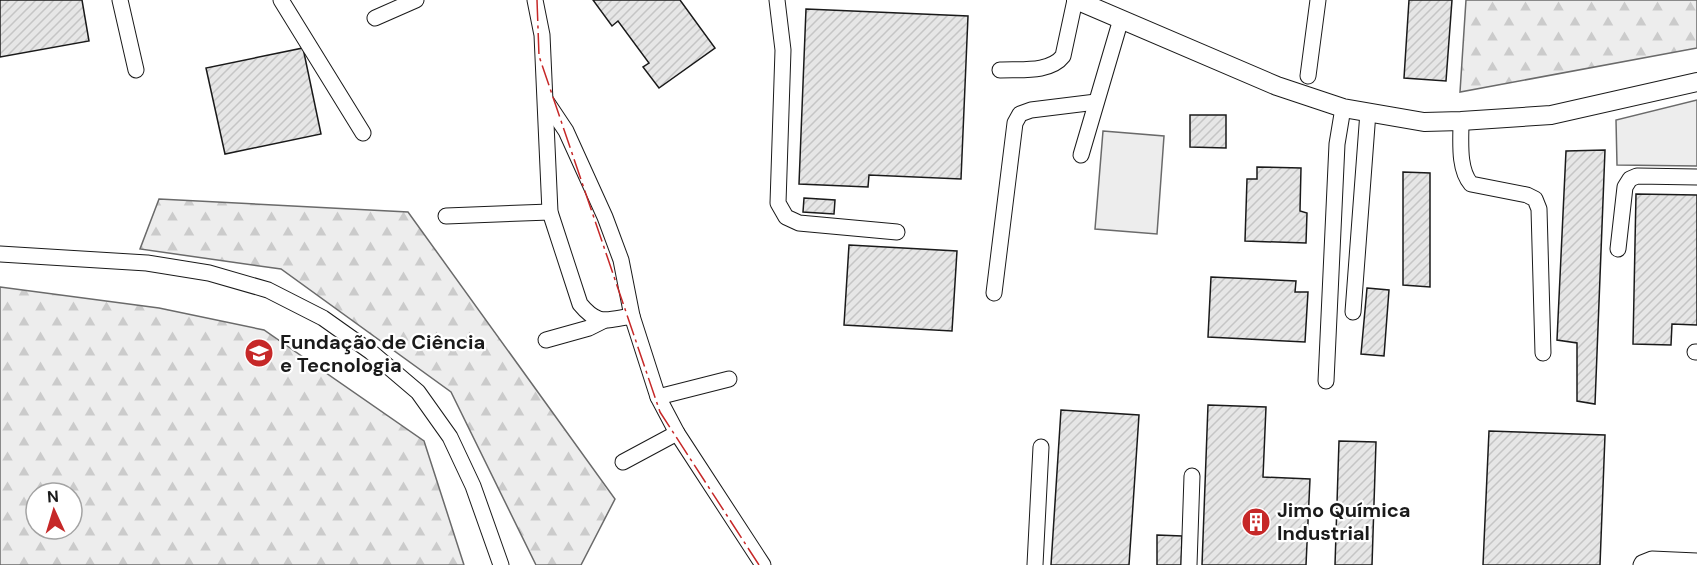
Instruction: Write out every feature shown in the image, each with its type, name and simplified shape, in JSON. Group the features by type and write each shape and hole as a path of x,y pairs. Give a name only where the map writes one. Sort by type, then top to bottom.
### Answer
{"main road":[{"path":"1075,0 1098,4 1121,19 1277,86 1343,108 1424,122 1461,122 1551,115 1697,82"}],"street":[{"path":"120,0 136,70"},
{"path":"281,0 363,133"},
{"path":"375,18 416,0"},
{"path":"535,0 542,35 550,212 580,304 590,316 603,321"},
{"path":"777,0 783,50 778,203 786,218 799,223 897,232"},
{"path":"1000,70 1048,67 1058,63 1064,56 1075,0"},
{"path":"1308,76 1318,0"},
{"path":"1081,155 1121,19"},
{"path":"546,101 566,131 604,217 623,269 632,316 658,397 677,433 763,565"},
{"path":"994,293 1015,123 1020,114 1031,110 1096,102"},
{"path":"1326,381 1337,144 1343,108"},
{"path":"1353,312 1368,112"},
{"path":"1461,122 1462,156 1466,178 1471,184 1527,195 1535,199 1539,209 1544,353"},
{"path":"1618,249 1625,187 1630,179 1637,176 1697,177"},
{"path":"446,216 550,212"},
{"path":"0,254 147,263 209,273 268,290 322,318 371,352 418,392 450,437 473,486 501,565"},
{"path":"546,340 589,328 603,321 632,316"},
{"path":"658,397 729,379"},
{"path":"623,462 677,433"},
{"path":"1035,565 1041,447"},
{"path":"1189,565 1192,476"},
{"path":"1641,565 1642,562 1652,559 1697,561"}],"shaded area":[{"path":"1697,100 1697,166 1617,165 1616,120"},
{"path":"1103,131 1164,136 1157,234 1095,229"}],"green space":[{"path":"1466,0 1697,0 1697,48 1460,92"},
{"path":"159,199 408,212 615,499 581,565 536,565 451,392 281,269 140,249"},
{"path":"0,287 159,308 264,330 424,441 464,565 0,565"}],"building":[{"path":"0,0 82,0 89,41 0,57"},
{"path":"593,0 680,0 715,48 659,88 643,67 649,63 618,21 612,26"},
{"path":"1409,0 1452,0 1446,81 1404,78"},
{"path":"806,9 968,16 961,179 869,175 868,187 799,184"},
{"path":"303,48 321,134 225,154 206,68"},
{"path":"1190,115 1226,115 1226,148 1190,147"},
{"path":"1605,150 1595,404 1577,401 1577,343 1557,340 1566,151"},
{"path":"1257,167 1301,168 1300,211 1307,213 1306,243 1245,241 1247,179 1257,179"},
{"path":"1403,172 1430,173 1430,287 1403,285"},
{"path":"1636,194 1697,195 1697,325 1672,324 1671,345 1633,344"},
{"path":"804,198 835,200 834,214 803,212"},
{"path":"849,245 957,251 952,331 844,325"},
{"path":"1211,277 1296,281 1295,292 1308,292 1305,342 1208,337"},
{"path":"1367,288 1389,290 1384,356 1361,354"},
{"name":"Jimo Química Industrial","path":"1208,405 1266,407 1263,477 1310,479 1306,565 1202,565"},
{"path":"1061,410 1139,415 1129,565 1051,565"},
{"path":"1489,431 1605,435 1600,565 1483,565"},
{"path":"1339,441 1376,442 1372,565 1335,565"},
{"path":"1157,535 1182,536 1181,565 1157,565"}],"power":[{"path":"537,0 539,56 660,412 759,565"}],"place":[{"name":"Fundação de Ciência e Tecnologia","path":"259,353"},
{"name":"Jimo Química Industrial","path":"1256,522"}]}
